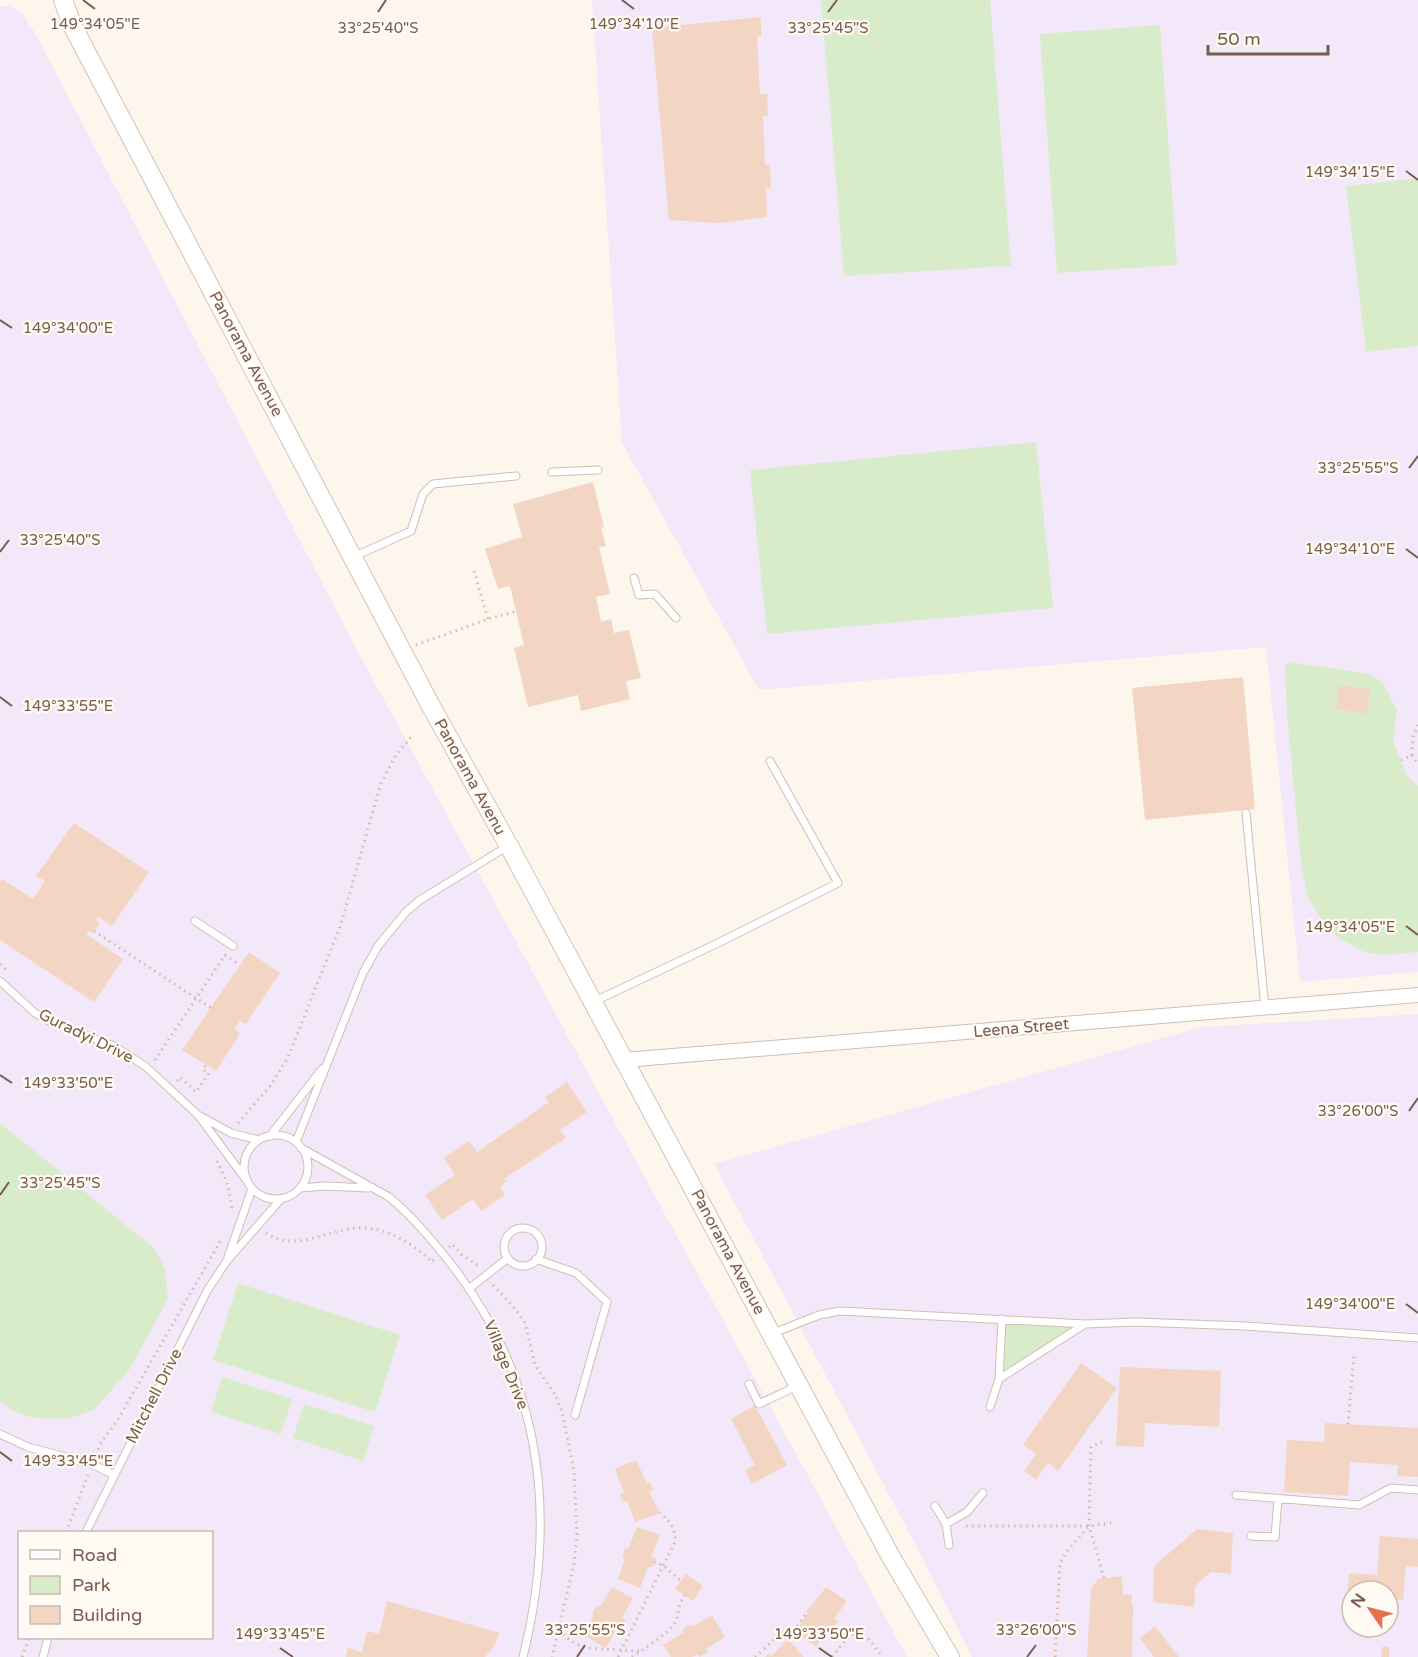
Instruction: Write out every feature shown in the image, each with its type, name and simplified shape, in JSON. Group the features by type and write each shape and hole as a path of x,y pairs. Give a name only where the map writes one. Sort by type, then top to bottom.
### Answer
{"street":[{"name":"Panorama Avenue","path":"63,0 73,27 432,708"},
{"name":"Panorama Avenu","path":"432,708 509,846"},
{"name":"Panorama Avenue","path":"509,846 891,1557 950,1657"},
{"name":"Leena Street","path":"624,1060 1418,995"}],"lane":[{"path":"552,472 598,470"},
{"path":"353,557 411,531 423,494 433,484 516,476"},
{"path":"634,578 639,595 655,594 676,618"},
{"path":"593,1002 838,883 771,761"},
{"path":"1246,813 1265,1008"},
{"path":"298,1145 327,1062 363,973 378,946 420,900 509,846"},
{"path":"195,921 233,946"},
{"name":"Guradyi Drive","path":"0,981 35,1013 53,1023 114,1046 131,1056 198,1115 247,1181"},
{"path":"270,1136 327,1062"},
{"name":"Guradyi Drive","path":"198,1115 231,1133 258,1140"},
{"path":"270,1136 288,1137 298,1145 306,1157 308,1168 306,1178 292,1195 271,1199 261,1196 252,1189 247,1181 244,1172 246,1154 258,1140 270,1136"},
{"name":"Village Drive","path":"298,1145 399,1205 470,1288 496,1333 519,1388 527,1416 537,1470 541,1522 539,1574 523,1657"},
{"name":"Village Drive","path":"300,1188 326,1186 371,1188"},
{"name":"Mitchell Drive","path":"226,1262 252,1189"},
{"name":"Mitchell Drive","path":"87,1531 207,1291 226,1262 281,1198"},
{"path":"524,1228 536,1233 540,1239 540,1254 536,1259 530,1264 522,1265 508,1258 505,1252 506,1238 517,1229 524,1228"},
{"path":"470,1288 508,1258"},
{"path":"536,1259 576,1273 607,1302 574,1415"},
{"path":"771,1334 828,1312 1085,1324 1136,1322 1245,1326 1418,1338"},
{"path":"990,1407 999,1380 1002,1319"},
{"path":"999,1380 1085,1324"},
{"path":"749,1384 759,1404 799,1384"},
{"path":"0,1434 28,1447 92,1464 114,1475"},
{"path":"1236,1495 1359,1505 1391,1488 1418,1490"},
{"path":"946,1524 967,1512 982,1493"},
{"path":"1251,1536 1275,1537 1278,1498"},
{"path":"935,1506 946,1524 949,1545"},
{"path":"43,1657 48,1639"}],"path":[{"path":"474,571 488,619"},
{"path":"402,650 517,611"},
{"path":"1418,724 1413,737 1412,755 1418,764"},
{"path":"231,1133 271,1085 288,1057 340,927 381,783 396,755 412,735"},
{"path":"1401,760 1412,755"},
{"path":"94,931 211,1008"},
{"path":"154,1061 225,955 240,965"},
{"path":"177,1081 180,1077 196,1092 209,1073 203,1070 206,1065"},
{"path":"221,1146 216,1158 228,1185 232,1212 243,1215"},
{"path":"258,1225 272,1237 296,1240 319,1238 356,1228 381,1230 404,1240 432,1262 452,1244 462,1255 478,1265 517,1311 525,1323 535,1365 556,1396 562,1412 576,1486 577,1534 574,1564 552,1657"},
{"path":"67,1531 101,1443 117,1421 223,1236"},
{"path":"1348,1424 1354,1355"},
{"path":"1104,1578 1089,1527 1091,1448 1106,1440"},
{"path":"618,1657 675,1542 675,1534 668,1519 660,1513"},
{"path":"946,1524 976,1528 1089,1527 1111,1523"},
{"path":"1055,1657 1060,1563 1067,1551 1089,1527"},
{"path":"654,1562 664,1566 681,1581"},
{"path":"632,1657 672,1627 676,1621 678,1605 685,1595"},
{"path":"755,1657 785,1630 795,1629 806,1614"},
{"path":"559,1629 570,1642 578,1646 639,1652"},
{"path":"832,1657 855,1633 862,1633 869,1639 882,1657"},
{"path":"22,1657 28,1639"}],"shaded area":[{"path":"592,0 1418,0 1418,972 1300,982 1266,647 759,690 622,443"},
{"path":"0,6 9,6 21,12 34,31 365,665 907,1657 0,1657"},
{"path":"1418,1014 1418,1657 972,1657 913,1540 714,1164 1202,1027"}],"green space":[{"path":"821,0 990,0 1011,266 844,276"},
{"path":"1160,25 1177,265 1057,273 1040,34"},
{"path":"1418,178 1418,346 1366,352 1346,186"},
{"path":"1036,442 1053,608 767,634 750,470"},
{"path":"1296,663 1370,674 1383,683 1397,710 1393,741 1407,776 1418,786 1418,952 1386,955 1364,952 1340,939 1324,923 1308,898 1301,864 1287,714 1285,664"},
{"path":"0,1123 154,1248 165,1269 168,1299 129,1370 94,1410 68,1419 34,1418 13,1411 0,1401"},
{"path":"238,1283 400,1335 375,1412 213,1360"},
{"path":"1002,1319 1085,1324 999,1379"},
{"path":"222,1377 292,1399 281,1434 211,1412"},
{"path":"304,1404 374,1426 363,1461 293,1438"}],"building":[{"path":"761,17 761,36 757,37 760,94 767,94 768,116 763,116 765,165 770,165 771,188 766,188 767,217 719,223 669,220 652,28"},
{"path":"593,482 604,527 601,528 606,546 599,547 610,594 596,597 601,622 611,619 614,633 629,630 641,678 626,681 630,699 581,711 578,695 528,707 514,648 524,645 510,586 498,589 485,549 522,537 513,504"},
{"path":"1243,677 1255,809 1145,820 1132,688"},
{"path":"1339,685 1370,689 1367,714 1336,709"},
{"path":"74,823 149,872 112,926 98,917 96,920 100,923 92,933 88,931 86,934 123,959 94,1002 0,940 0,882 2,879 33,899 45,881 36,876"},
{"path":"249,952 280,973 246,1024 240,1021 234,1029 240,1034 216,1071 182,1050"},
{"path":"567,1082 587,1112 560,1130 566,1138 504,1179 506,1182 500,1187 505,1195 481,1211 473,1199 442,1220 425,1195 455,1175 444,1158 469,1141 477,1152 549,1102 545,1097"},
{"path":"1081,1363 1117,1388 1058,1471 1048,1463 1036,1480 1024,1471 1036,1454 1023,1445"},
{"path":"1120,1367 1221,1371 1219,1427 1145,1423 1144,1447 1116,1446"},
{"path":"755,1405 787,1465 752,1484 745,1470 755,1465 731,1419"},
{"path":"1325,1423 1418,1428 1418,1477 1397,1476 1398,1465 1350,1462 1348,1496 1284,1492 1287,1440 1324,1442"},
{"path":"636,1460 647,1484 650,1482 653,1490 649,1492 660,1513 635,1522 627,1501 623,1502 620,1494 624,1493 615,1469"},
{"path":"637,1527 660,1535 651,1557 656,1558 652,1567 648,1567 640,1588 618,1579 625,1558 622,1557 625,1548 628,1549"},
{"path":"1197,1529 1233,1533 1231,1574 1211,1572 1195,1586 1194,1607 1153,1602 1154,1566"},
{"path":"1380,1536 1418,1539 1418,1567 1406,1566 1403,1600 1400,1600 1400,1579 1348,1579 1349,1573 1377,1575"},
{"path":"686,1574 703,1586 693,1601 675,1589"},
{"path":"1122,1576 1123,1595 1132,1595 1132,1657 1087,1657 1091,1589 1098,1579"},
{"path":"612,1587 633,1598 622,1618 626,1620 620,1629 617,1628 606,1648 583,1635 597,1605 600,1607"},
{"path":"826,1587 847,1601 834,1619 838,1622 831,1631 828,1629 816,1647 795,1632 808,1613 806,1612"},
{"path":"387,1601 500,1633 494,1646 485,1657 346,1657 348,1648 362,1652 367,1631 379,1634"},
{"path":"712,1615 725,1637 706,1649 708,1652 700,1657 698,1654 692,1657 671,1657 663,1645 684,1632 682,1630 691,1624 692,1627"},
{"path":"1155,1626 1179,1657 1154,1657 1140,1638"},
{"path":"788,1639 804,1657 765,1657 769,1653 771,1656"},
{"path":"1382,1647 1389,1647 1389,1657 1381,1657"}]}
